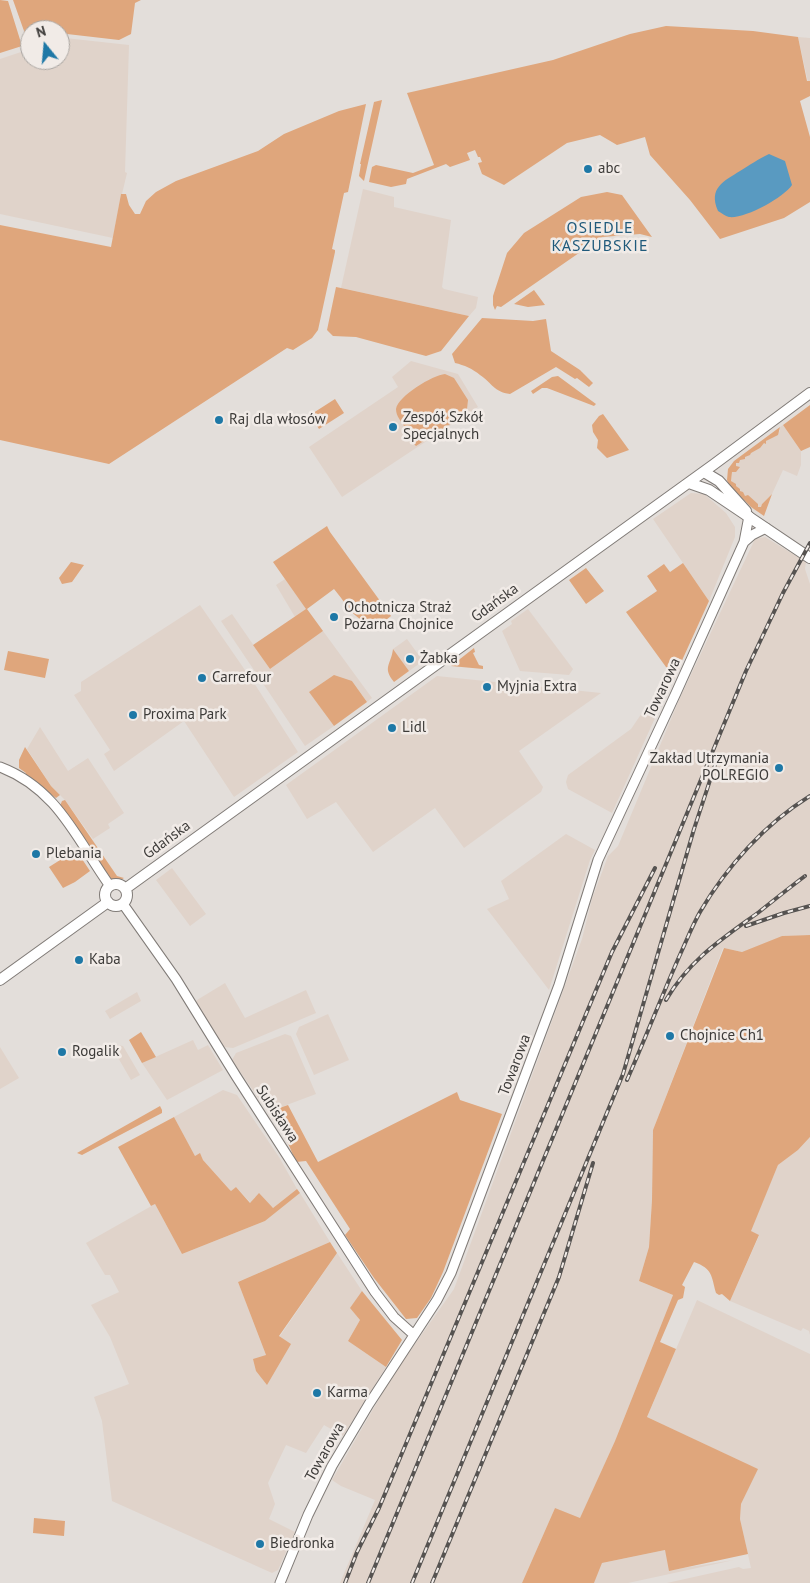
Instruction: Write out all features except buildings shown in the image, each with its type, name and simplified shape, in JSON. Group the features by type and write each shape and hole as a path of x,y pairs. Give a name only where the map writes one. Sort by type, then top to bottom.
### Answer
{"main road":[{"name":"Gdańska","path":"125,889 689,483 810,393"},
{"path":"719,461 719,481"},
{"path":"704,472 719,481 749,516 810,558"},
{"path":"704,472 709,490"},
{"path":"689,483 709,490 741,513 749,516"},
{"path":"118,884 125,889 127,897 123,904 115,906 108,902 105,894 110,886 118,884"},
{"path":"0,980 108,902"}],"street":[{"name":"Towarowa","path":"280,1583 308,1515 332,1466 369,1404 445,1286 455,1264 556,994 598,860 744,542 749,516"},
{"path":"744,542 752,535 766,528"},
{"path":"0,767 30,782 53,803 72,827 110,886"},
{"name":"Subisława","path":"123,904 180,986 227,1063 375,1292 398,1322 414,1335"}],"shaded area":[{"path":"0,0 8,1 20,40 20,47 0,53"},
{"path":"13,0 141,0 135,3 131,34 119,40 70,34 70,20 20,20"},
{"path":"666,26 753,31 798,37 807,81 810,81 810,96 800,101 810,137 810,202 784,218 720,239 690,200 650,155 645,137 617,145 600,135 567,143 504,185 482,174 478,163 482,162 475,150 467,153 470,160 450,167 446,164 407,179 406,184 391,187 369,182 372,167 376,165 413,173 434,165 407,93 553,60 630,34"},
{"path":"798,37 810,38 810,81 808,82"},
{"path":"70,39 129,45 125,172 127,173 113,238 0,214 0,59 20,52 20,70 70,70"},
{"path":"382,100 364,181 359,176 360,164 374,102"},
{"path":"366,104 348,192 344,193 332,249 335,252 318,330 312,338 293,350 287,348 109,464 0,440 0,225 111,247 121,194 126,194 129,205 135,214 140,214 146,201 156,192 176,181 258,151 284,134 339,111"},
{"path":"363,189 394,197 394,207 451,220 442,287 478,297 476,308 469,316 341,288"},
{"path":"607,192 622,195 652,237 640,234 602,237 501,307 497,306 495,310 493,296 507,253 524,233 581,197"},
{"path":"336,287 469,316 441,351 426,356 356,337 333,336 327,330"},
{"path":"534,290 545,305 528,307 514,304"},
{"path":"482,318 533,321 546,319 551,351 580,370 593,383 589,387 556,367 510,394 497,389 474,371 455,363 452,354"},
{"name":"Zespół Szkół Specjalnych","path":"411,361 458,374 478,407 342,497 309,447 398,387 392,377"},
{"path":"445,374 454,378 468,400 467,409 461,417 416,446 413,443 418,440 407,431 396,412 398,404 409,392 433,378"},
{"path":"558,376 596,404 594,406 547,388 542,388 533,394 531,391 552,377"},
{"path":"335,399 344,413 319,429 310,415"},
{"path":"810,405 810,447 801,451 783,425"},
{"path":"603,414 629,450 607,458 597,448 598,440 593,432 592,425"},
{"path":"783,425 801,451 801,465 797,476 783,470 772,494 762,504 761,508 745,496 731,481 732,472 736,463 780,431 780,427"},
{"path":"780,427 778,435 766,441 766,444 764,443 760,448 745,457 745,459 740,460 739,463 736,463 736,466 740,467 736,472 732,472 731,481 736,484 745,496 748,495 758,504 758,507 761,507 772,494 764,516 751,507 729,485 727,480 728,469 734,461"},
{"path":"691,493 704,494 726,513 735,527 735,537 709,601 653,519"},
{"path":"327,526 391,616 377,627 368,624 352,612 334,589 307,609 323,631 270,669 253,645 306,609 273,562"},
{"path":"765,537 806,562 805,569 810,584 810,935 782,936 742,952 723,948 653,1130 649,1247 639,1281 673,1295 615,1441 580,1519 555,1508 522,1583 340,1583 375,1500 341,1486 332,1480 393,1375 454,1289 582,939 592,899 608,856 618,846 679,700 755,539"},
{"path":"71,562 84,565 72,582 62,584 59,578"},
{"path":"683,563 709,601 674,678 626,612 657,591 647,576 664,564 670,572"},
{"path":"586,568 604,591 586,604 569,580"},
{"path":"285,579 307,609 295,617 276,585"},
{"path":"200,605 256,686 298,752 234,797 184,721 114,771 104,754 110,750 74,695 81,691 81,682"},
{"path":"528,609 573,669 569,675 520,671 502,631 512,624 511,621"},
{"path":"232,614 270,669 323,631 372,698 367,702 352,681 310,692 334,726 305,746 221,621"},
{"path":"407,639 423,661 409,671 393,649"},
{"path":"474,648 475,652 473,653 479,665 483,666 483,669 451,666"},
{"path":"393,649 409,671 394,682 388,673"},
{"path":"8,651 49,659 45,678 4,670"},
{"path":"334,675 352,681 367,702 334,726 309,692"},
{"path":"437,676 601,693 519,751 543,787 541,792 464,848 435,808 373,852 336,802 307,819 286,785"},
{"path":"642,713 655,718 612,813 568,789 566,782 568,775 631,729"},
{"path":"40,727 68,771 88,758 124,813 108,824 110,828 93,839 65,800 51,786 27,749"},
{"path":"25,747 51,786 60,795 56,798 25,775 26,773 19,768 19,760"},
{"path":"65,800 117,876 124,878 118,881 111,879 60,806 62,801"},
{"path":"566,834 595,850 590,860 549,990 487,909 509,899 501,881"},
{"path":"76,850 90,871 63,888 49,867"},
{"path":"172,868 206,914 190,926 156,880"},
{"path":"810,935 810,1137 798,1150 778,1165 751,1231 759,1235 730,1301 722,1294 716,1293 708,1270 694,1262 682,1285 685,1287 683,1298 678,1300 660,1342 676,1349 647,1417 758,1469 741,1504 740,1519 748,1554 669,1571 665,1550 602,1563 594,1583 522,1583 555,1508 580,1518 615,1441 673,1295 639,1281 649,1247 653,1130 724,948 742,952 782,936"},
{"path":"225,983 245,1018 306,990 316,1013 233,1048 224,1047 196,1002"},
{"path":"137,992 141,1001 110,1019 105,1011"},
{"path":"328,1014 349,1060 314,1075 296,1034 299,1027"},
{"path":"141,1032 156,1057 142,1063 129,1040"},
{"path":"285,1034 291,1036 316,1094 268,1112 232,1060 236,1053"},
{"path":"193,1040 198,1050 208,1045 223,1070 167,1100 142,1063"},
{"path":"118,1045 123,1046 140,1075 131,1080 113,1049"},
{"path":"0,1047 19,1078 0,1089"},
{"path":"223,1090 237,1095 279,1157 297,1189 273,1208 255,1197 251,1203 236,1187 231,1191 203,1160 200,1154 195,1156 174,1117"},
{"path":"457,1092 460,1100 502,1114 443,1272 431,1298 417,1318 406,1319 374,1278 345,1235 350,1229 306,1161 296,1162 285,1136 268,1112 288,1105 318,1162"},
{"path":"160,1106 162,1113 82,1155 77,1153"},
{"path":"174,1117 195,1156 200,1153 203,1160 231,1191 236,1187 250,1203 259,1193 273,1208 297,1189 300,1193 265,1221 182,1254 155,1204 151,1206 118,1147"},
{"path":"810,1137 810,1335 809,1331 803,1328 801,1331 730,1301 759,1236 750,1231 778,1165 798,1150"},
{"path":"300,1193 330,1242 238,1282 266,1355 256,1371 337,1253 362,1291 351,1308 360,1320 348,1341 386,1367 343,1436 324,1425 306,1453 286,1445 268,1483 275,1504 269,1519 295,1532 278,1570 272,1573 112,1501 102,1421 94,1397 129,1384 110,1337 91,1305 119,1292 110,1275 105,1275 86,1243 155,1204 182,1254 265,1221"},
{"path":"330,1242 337,1253 279,1336 291,1344 267,1385 256,1371 253,1359 266,1355 238,1282"},
{"path":"362,1291 402,1340 386,1367 348,1341 360,1320 350,1308"},
{"path":"697,1300 810,1354 810,1583 667,1583 739,1567 743,1569 751,1568 740,1519 741,1504 757,1469 647,1417"},
{"path":"34,1518 65,1521 64,1536 33,1533"},
{"path":"665,1550 670,1570 734,1560 628,1583 594,1583 602,1563"}],"water":[{"path":"769,154 785,161 792,185 781,196 763,207 744,215 729,217 718,211 715,196 719,186 728,178"}],"railway":[{"path":"368,1583 746,671 783,593 810,543"},
{"path":"412,1583 623,1074 694,829 718,756"},
{"path":"627,1080 672,972 700,912 722,878 748,847 778,819 810,796"},
{"path":"345,1583 357,1552 379,1508 612,952 655,868"},
{"path":"666,1000 696,961 732,931 805,876"},
{"path":"746,926 810,906"},
{"path":"432,1583 559,1277 593,1163"}],"place":[{"name":"abc","path":"588,169"},
{"name":"Raj dla włosów","path":"219,420"},
{"name":"Zespół Szkół Specjalnych","path":"393,427"},
{"name":"Ochotnicza Straż Pożarna Chojnice","path":"334,617"},
{"name":"Żabka","path":"410,659"},
{"name":"Carrefour","path":"202,678"},
{"name":"Myjnia Extra","path":"487,687"},
{"name":"Proxima Park","path":"133,715"},
{"name":"Lidl","path":"392,728"},
{"name":"Zakład Utrzymania POLREGIO","path":"779,768"},
{"name":"Plebania","path":"36,854"},
{"name":"Kaba","path":"79,960"},
{"name":"Chojnice Ch1","path":"670,1036"},
{"name":"Rogalik","path":"62,1052"},
{"name":"Karma","path":"317,1393"},
{"name":"Biedronka","path":"260,1544"}],"district":[{"name":"OSIEDLE KASZUBSKIE","path":"600,237"}]}
